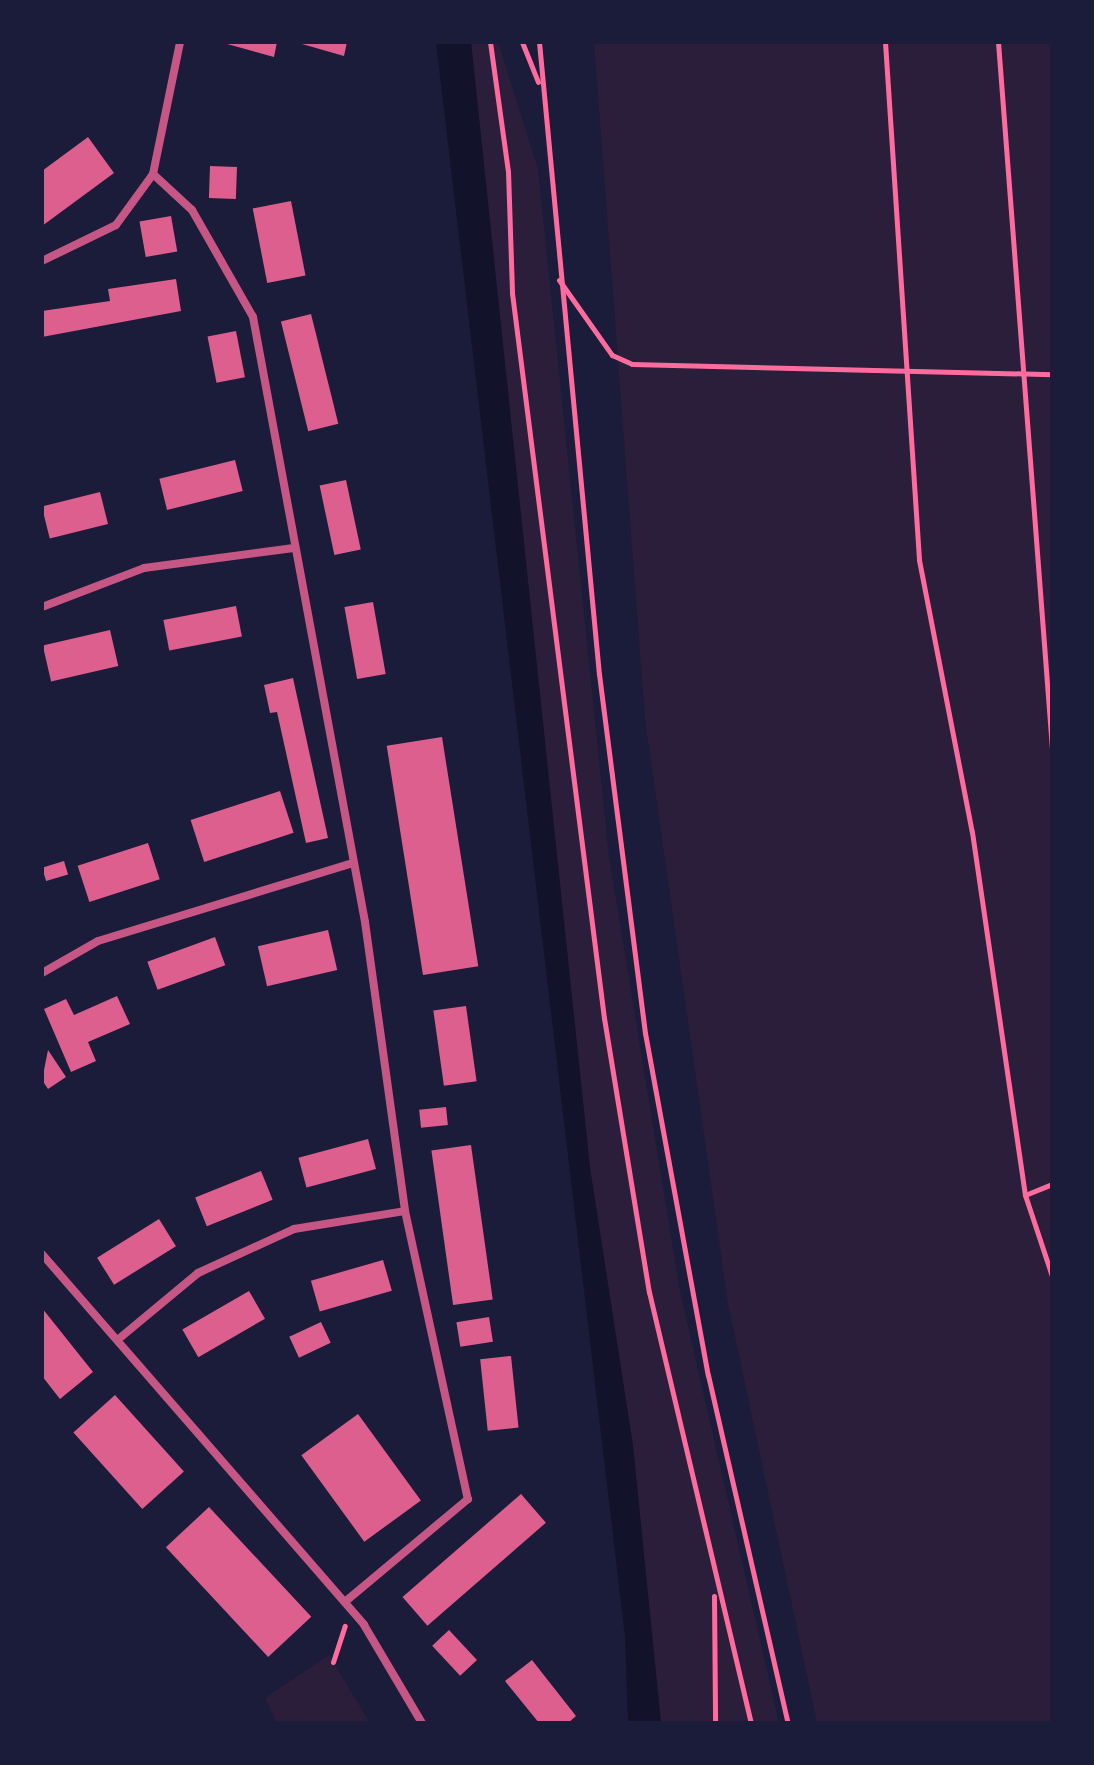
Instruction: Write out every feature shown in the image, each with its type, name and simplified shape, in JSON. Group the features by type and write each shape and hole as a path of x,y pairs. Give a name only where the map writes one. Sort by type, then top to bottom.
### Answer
{"street":[{"path":"42,261 116,225 153,174 180,42"},
{"path":"153,174 192,210 253,317 353,863 405,1211 468,1499 345,1602"},
{"path":"42,607 144,568 294,548"},
{"path":"42,973 98,941 353,863"},
{"path":"121,1337 198,1273 294,1229 405,1211"},
{"path":"42,1254 121,1337 345,1602 422,1723"}],"path":[{"path":"490,42 508,171 512,293 604,1018 649,1292 714,1587 751,1723"},
{"path":"522,42 540,85"},
{"path":"539,42 540,85 558,279 645,1033 708,1375 788,1723"},
{"path":"885,42 919,560 972,832 1025,1195 1052,1276"},
{"path":"998,42 1021,375 1052,749"},
{"path":"558,279 572,289 612,355 662,367 906,368 1052,374"},
{"path":"1025,1195 1052,1184"},
{"path":"714,1587 715,1723"},
{"path":"333,1662 352,1611"}],"shaded area":[{"path":"436,42 471,42 590,1168 633,1446 661,1723 628,1723 625,1636"},
{"path":"471,42 498,42 538,169 609,856 680,1291 779,1723 661,1723 633,1446 590,1168"},
{"path":"594,42 1052,42 1052,1723 817,1723 728,1304 645,719"},
{"path":"329,1655 370,1723 277,1723 265,1698"}],"building":[{"path":"220,42 277,42 274,57"},
{"path":"295,42 347,42 344,56"},
{"path":"88,137 114,173 42,226 42,171"},
{"path":"210,166 237,167 236,199 209,198"},
{"path":"291,201 306,276 267,283 253,208"},
{"path":"171,216 177,251 146,257 139,222"},
{"path":"176,279 181,311 42,337 42,311 110,301 108,289"},
{"path":"311,314 338,424 308,431 281,321"},
{"path":"236,331 245,377 217,383 208,337"},
{"path":"235,460 243,491 167,510 159,479"},
{"path":"346,480 361,549 334,555 320,486"},
{"path":"100,492 108,524 50,539 42,506"},
{"path":"373,602 386,674 357,679 344,607"},
{"path":"236,606 242,636 169,651 163,620"},
{"path":"110,630 118,666 51,682 43,646"},
{"path":"293,678 328,838 306,843 277,712 270,713 264,685"},
{"path":"442,737 478,966 423,975 387,746"},
{"path":"280,791 294,833 204,862 191,820"},
{"path":"148,843 160,879 89,902 78,866"},
{"path":"64,861 68,874 46,881 42,868"},
{"path":"328,930 337,970 267,986 258,946"},
{"path":"215,937 225,965 158,990 147,962"},
{"path":"117,996 130,1024 88,1042 96,1061 71,1072 44,1009 66,999 74,1015"},
{"path":"466,1006 477,1081 444,1086 433,1011"},
{"path":"48,1050 66,1077 48,1089 42,1080"},
{"path":"446,1107 448,1125 421,1128 419,1110"},
{"path":"368,1139 376,1169 306,1188 298,1158"},
{"path":"471,1145 493,1299 453,1305 431,1151"},
{"path":"261,1171 273,1200 207,1226 195,1198"},
{"path":"159,1219 176,1246 114,1285 97,1258"},
{"path":"383,1260 392,1291 320,1311 311,1281"},
{"path":"249,1291 265,1319 198,1357 182,1330"},
{"path":"42,1308 93,1372 60,1399 42,1376"},
{"path":"489,1317 493,1342 460,1347 456,1322"},
{"path":"321,1322 331,1343 299,1358 289,1337"},
{"path":"511,1356 519,1428 488,1431 480,1359"},
{"path":"115,1395 184,1472 142,1509 73,1432"},
{"path":"358,1414 421,1501 364,1542 301,1455"},
{"path":"521,1494 546,1523 427,1626 403,1597"},
{"path":"209,1507 311,1617 268,1657 166,1547"},
{"path":"449,1630 477,1660 460,1676 432,1646"},
{"path":"532,1660 576,1716 568,1723 539,1723 505,1681"}]}
